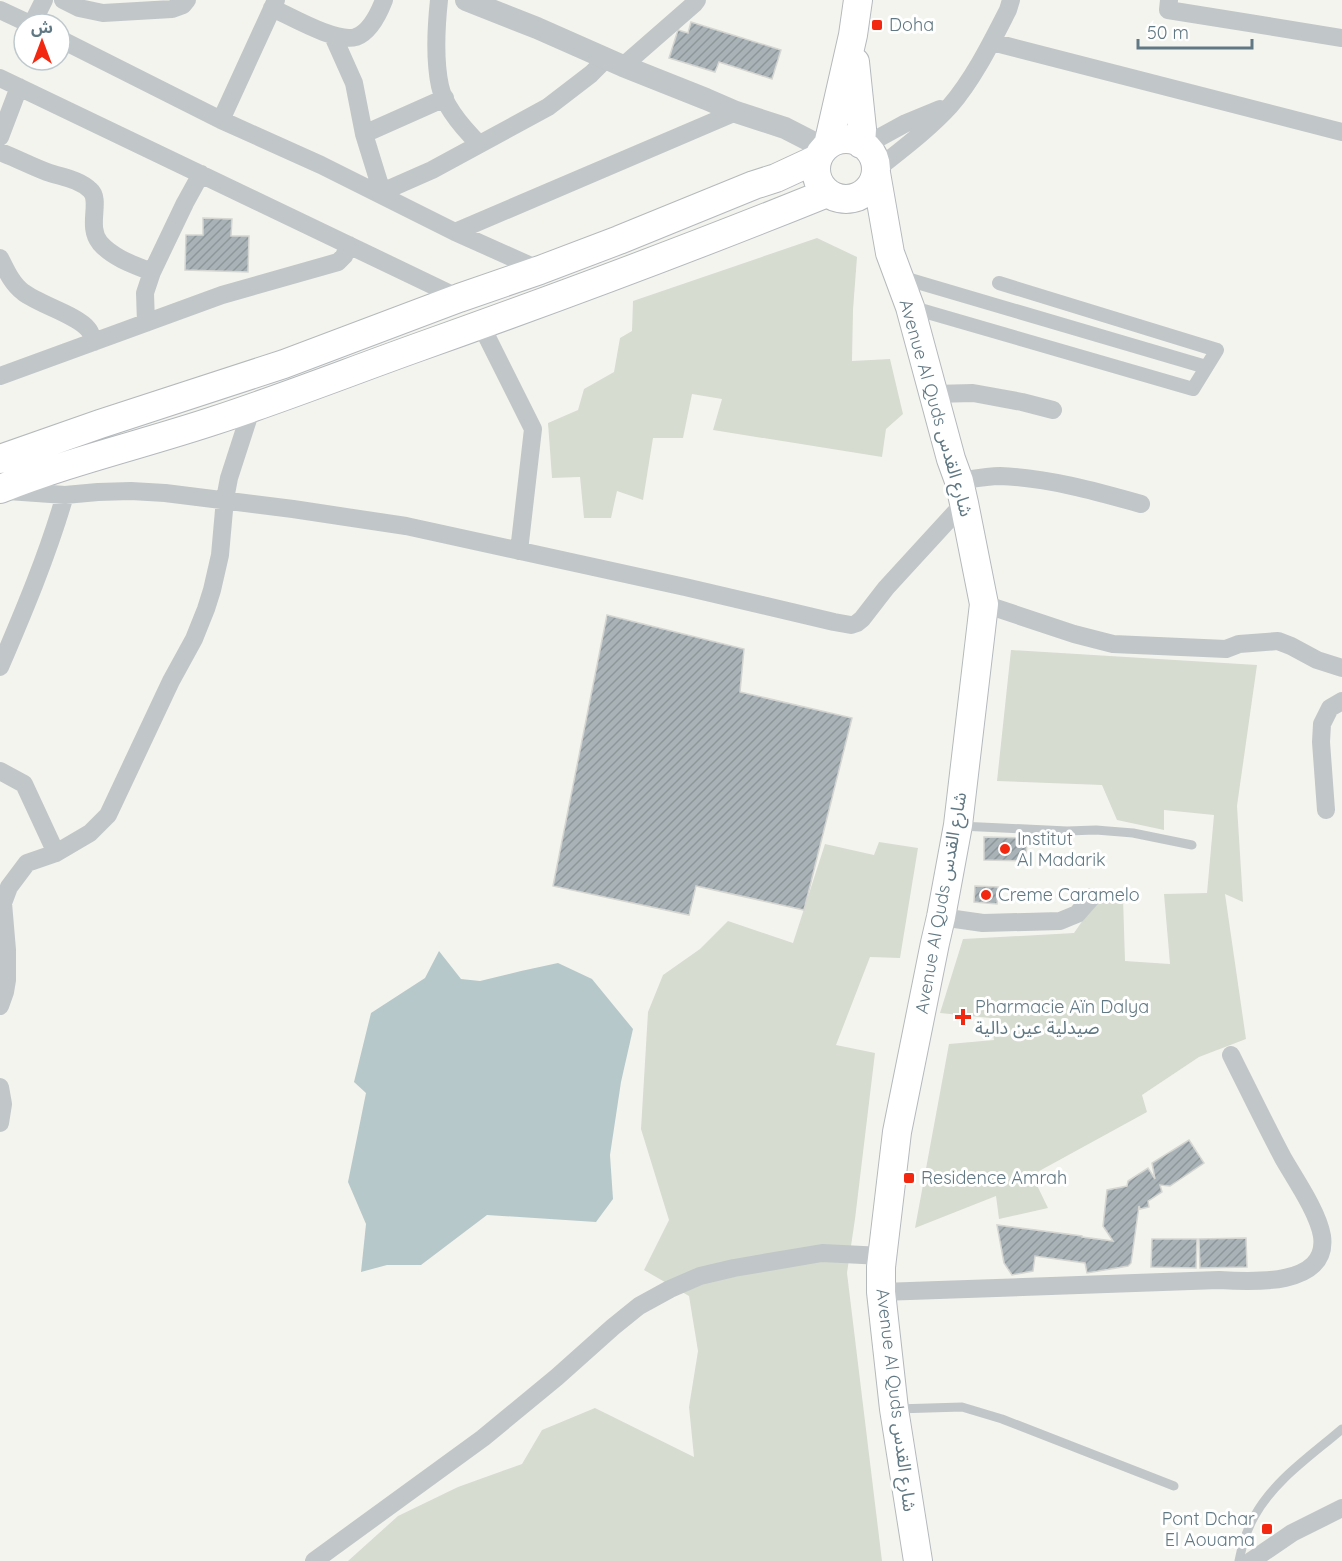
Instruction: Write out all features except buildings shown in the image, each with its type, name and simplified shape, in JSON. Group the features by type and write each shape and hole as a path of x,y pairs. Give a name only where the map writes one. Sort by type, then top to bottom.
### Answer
{"main road":[{"name":"Avenue Al Quds شارع القدس","path":"823,151 853,35 858,0"},
{"name":"Avenue Al Quds شارع القدس","path":"853,35 862,129 894,265 910,307 962,492 984,604 958,825 942,917 897,1132 881,1267 881,1292 894,1409 918,1561"},
{"path":"0,459 285,364 619,240 776,178 839,140 850,140 869,158 871,185 861,195 838,196 748,225 481,325 252,407 175,433 94,456 25,479 0,490"},
{"path":"823,151 816,171 819,183 838,196"},
{"name":"Avenue Al Quds شارع القدس","path":"838,196 894,265"}],"street":[{"path":"63,0 93,12 117,13 177,8 187,0"},
{"path":"221,120 274,4 333,36 349,38 366,31 384,0"},
{"path":"439,0 437,52 440,87 465,130 479,144"},
{"path":"466,0 736,112 785,128 823,151"},
{"path":"869,158 907,145 950,105 992,42 1011,0"},
{"path":"1169,0 1168,10 1342,38"},
{"path":"381,193 432,170 548,107 591,74 615,63 692,1"},
{"path":"333,36 354,83 364,134 381,193"},
{"path":"992,42 1342,132"},
{"path":"72,45 221,120 381,193 455,232 540,270"},
{"path":"0,78 459,298"},
{"path":"0,137 19,87"},
{"path":"364,134 445,98"},
{"path":"869,158 906,123 950,105"},
{"path":"455,232 736,112"},
{"path":"0,152 68,178 89,189 95,198 94,229 100,243 127,262 152,272"},
{"path":"146,322 145,293 152,272 201,174"},
{"path":"0,376 222,295 338,262 349,246"},
{"path":"0,258 12,280 22,291 87,328 94,342"},
{"path":"894,265 1206,367"},
{"path":"910,307 1193,389 1217,350 999,283"},
{"path":"481,325 533,429 519,551"},
{"path":"934,394 973,393 1053,410"},
{"path":"0,1006 5,992 4,975 7,950 3,903 9,887 27,863 56,853 90,833 108,815 171,681 194,639 212,590 220,555 225,499 252,407"},
{"path":"0,490 65,495 131,491 165,493 225,499 406,526 851,625 857,623 868,612 962,492 998,476 1030,479 1096,491 1140,504"},
{"path":"0,667 30,595 65,495"},
{"path":"984,604 1074,634 1113,644 1226,649 1239,644 1278,641 1317,660 1342,668"},
{"path":"1326,810 1322,724 1330,708 1342,701"},
{"path":"0,771 24,784 56,853"},
{"path":"942,917 983,923 1060,921 1077,914 1092,897"},
{"path":"881,1292 1208,1281 1254,1282 1302,1274 1315,1263 1320,1254 1322,1234 1313,1211 1231,1055"},
{"path":"0,1087 3,1104 0,1123"},
{"path":"314,1561 483,1438 639,1306 670,1289 700,1276 822,1253 883,1256"},
{"path":"1251,1561 1292,1533 1342,1508"}],"lane":[{"path":"958,825 1133,833 1192,845"},
{"path":"894,1409 962,1407 1002,1419 1174,1486"},
{"path":"1239,1561 1244,1538 1254,1516 1270,1495 1284,1479 1342,1429"}],"shaded area":[{"path":"817,238 857,257 852,361 890,359 903,414 886,429 882,457 713,430 722,399 692,394 683,438 653,438 643,500 617,491 611,518 584,518 580,477 552,478 548,423 578,410 584,389 614,372 620,338 632,331 633,301"},
{"path":"1011,650 1257,665 1237,806 1243,902 1225,894 1246,1039 1199,1057 1142,1095 1147,1112 1032,1175 1048,1208 999,1219 996,1196 915,1228 949,1044 994,1040 990,1018 940,1013 963,939 1074,933 1099,897 1123,897 1125,961 1170,964 1164,894 1207,893 1214,815 1164,810 1164,830 1117,820 1102,785 997,781"},
{"path":"879,842 918,848 900,958 870,957 836,1045 875,1053 847,1273 882,1561 348,1561 398,1516 458,1487 522,1464 542,1430 595,1408 694,1457 689,1407 698,1351 689,1296 644,1270 669,1220 641,1129 648,1012 663,975 700,949 728,921 793,943 825,844 874,855"},
{"path":"439,951 461,979 480,981 558,963 592,979 633,1029 621,1082 610,1155 613,1199 596,1222 487,1215 421,1265 387,1265 361,1272 366,1224 348,1182 366,1093 354,1082 371,1013 425,978"}],"place":[{"name":"Doha","path":"877,25"},
{"name":"Institut Al Madarik","path":"1005,849"},
{"name":"Creme Caramelo","path":"986,895"},
{"name":"Pharmacie Aïn Dalya صيدلية عين دالية","path":"963,1017"},
{"name":"Residence Amrah","path":"909,1178"},
{"name":"Pont Dchar El Aouama","path":"1267,1529"}]}
